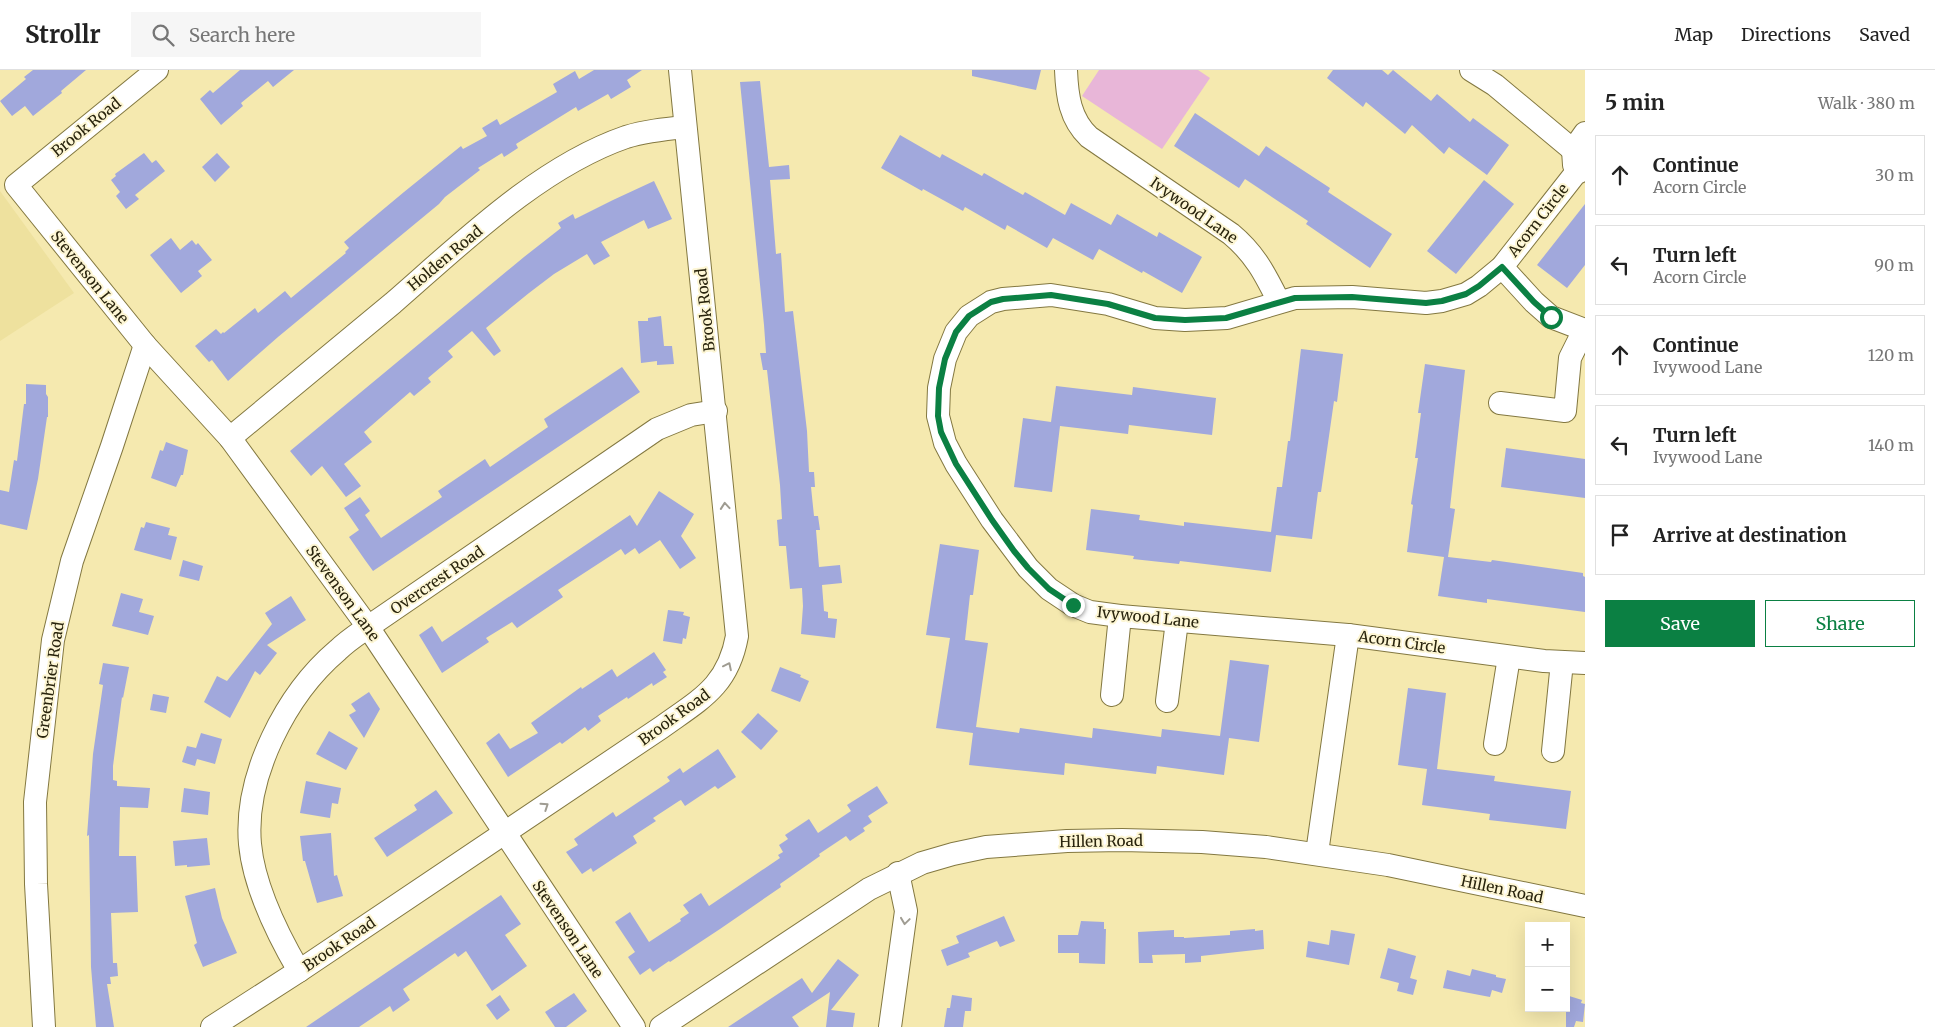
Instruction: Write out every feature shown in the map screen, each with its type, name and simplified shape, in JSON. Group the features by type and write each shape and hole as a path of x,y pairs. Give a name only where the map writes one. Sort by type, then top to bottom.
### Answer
{"street":[{"name":"Brook Road","path":"16,185 157,70"},
{"name":"Brook Road","path":"212,1027 299,971 654,733 706,696 722,678 729,665 734,654 738,636 680,70"},
{"name":"Ivywood Lane","path":"1066,70 1069,103 1081,129 1089,137 1231,234 1258,261 1279,302 1248,313 1226,318 1185,320 1155,318 1108,304 1051,295 1003,299 980,307 969,316 956,332 945,359 939,388 938,416 945,443 956,464 1014,551 1049,589 1073,605 1090,612 1120,616 1348,635"},
{"path":"1471,70 1495,85 1581,157"},
{"name":"Holden Road","path":"230,438 480,228 569,163 600,147 650,131 685,127"},
{"name":"Acorn Circle","path":"1279,302 1295,298 1352,297 1426,303 1442,301 1466,294 1502,267 1581,157"},
{"name":"Stevenson Lane","path":"16,185 145,345 230,438 368,627 634,1027"},
{"name":"Acorn Circle","path":"1502,267 1534,302 1551,317 1584,330"},
{"path":"1500,403 1565,411 1570,358 1584,330"},
{"name":"Greenbrier Road","path":"44,1027 36,884 35,802 54,640 72,561 145,345"},
{"name":"Overcrest Road","path":"299,971 282,942 257,875 250,845 251,812 256,779 268,746 311,677 337,650 368,627 657,429 691,415 716,411"},
{"path":"1112,695 1120,616"},
{"path":"1168,701 1177,621"},
{"name":"Acorn Circle","path":"1317,853 1348,635 1509,657 1585,663"},
{"path":"1495,744 1509,657"},
{"path":"1553,751 1562,662"},
{"name":"Hillen Road","path":"662,1027 869,889 898,873 922,863 986,847 1067,841 1202,842 1317,853 1388,865 1585,906"},
{"path":"890,1027 906,911 898,873"}],"shaded area":[{"path":"1099,70 1198,70 1210,78 1162,149 1082,96"},
{"path":"0,191 74,293 0,341"}],"building":[{"path":"33,70 86,70 61,91 62,93 33,116 25,106 12,116 0,101 26,79 24,77"},
{"path":"240,70 294,70 273,87 268,81 241,103 243,106 221,125 200,99 210,90 213,93"},
{"path":"594,70 642,70 627,80 631,87 611,99 608,94 578,111 576,107 516,144 518,148 504,157 502,153 478,168 480,170 445,197 228,381 212,360 209,362 195,346 216,329 221,334 224,333 255,308 258,313 285,291 291,298 346,253 349,248 344,242 404,192 461,146 463,149 487,136 482,128 497,119 500,125 557,92 553,84 575,71 579,79"},
{"path":"972,70 1041,70 1036,90 972,76"},
{"path":"1333,70 1382,70 1388,75 1393,70 1431,101 1437,94 1470,122 1473,118 1509,145 1487,175 1449,147 1444,154 1412,125 1405,134 1366,102 1363,107 1327,78"},
{"path":"760,81 769,167 789,165 790,179 770,180 776,254 781,253 785,312 793,311 807,431 809,472 814,472 815,487 811,487 814,516 818,516 820,530 816,530 819,567 840,565 842,583 822,585 824,611 828,612 828,618 837,619 835,638 801,634 802,588 790,589 786,546 779,546 777,520 782,519 780,485 767,370 763,370 760,353 766,353 764,325 740,82"},
{"path":"1195,113 1259,156 1266,146 1330,188 1328,192 1392,234 1370,268 1306,224 1308,221 1245,179 1239,188 1174,146"},
{"path":"900,135 940,158 942,154 982,176 984,173 1023,195 1025,192 1065,215 1071,203 1111,225 1117,214 1157,237 1159,232 1202,257 1182,293 1099,249 1093,260 1053,238 1047,248 1007,225 1005,230 965,207 963,211 881,168"},
{"path":"144,153 152,163 156,160 165,171 135,195 139,199 126,209 116,196 120,192 111,180 116,176 115,174"},
{"path":"217,153 230,167 215,182 202,167"},
{"path":"1484,180 1514,204 1456,274 1427,251"},
{"path":"654,181 672,219 648,229 644,220 601,242 610,256 594,265 587,254 554,274 529,293 486,328 501,351 494,356 472,331 448,351 453,357 428,378 431,382 414,396 410,392 364,432 372,442 344,464 361,486 346,497 322,466 311,476 290,451 561,228 558,223 573,214 575,219"},
{"path":"1585,204 1585,265 1567,288 1537,265"},
{"path":"171,238 180,250 192,240 196,245 198,243 212,260 198,271 202,276 181,293 150,255"},
{"path":"661,316 664,346 672,346 674,364 657,365 657,361 641,363 638,321 648,321 648,318"},
{"path":"1301,349 1343,354 1337,402 1334,401 1312,539 1276,535 1271,572 1180,561 1179,564 1133,559 1134,556 1086,550 1091,509 1140,515 1139,520 1184,526 1184,522 1271,532 1277,487 1282,487 1288,441 1290,441"},
{"path":"1425,364 1465,370 1450,508 1455,509 1448,557 1491,562 1492,560 1583,573 1585,577 1585,612 1487,599 1487,603 1438,596 1444,557 1407,552 1413,505 1411,504 1418,458 1415,458 1421,413 1418,413"},
{"path":"622,367 640,392 373,571 349,537 359,530 344,508 360,497 370,511 365,515 381,538 442,497 438,491 485,459 490,467 548,427 544,419"},
{"path":"26,384 46,385 48,397 48,417 27,530 0,524 0,490 9,492 14,460 17,461 24,404 26,404"},
{"path":"1056,386 1132,395 1133,387 1216,398 1212,435 1129,425 1128,434 1060,426 1052,492 1014,487 1023,418 1051,422"},
{"path":"166,442 188,450 183,475 181,475 176,487 151,478 160,450 163,451"},
{"path":"1506,448 1585,459 1585,498 1501,487"},
{"path":"659,491 694,514 681,536 696,558 680,569 660,540 639,554 635,548 625,555 621,549 558,590 563,597 517,628 512,622 486,638 489,642 442,673 419,635 432,626 442,642 630,515 637,526"},
{"path":"146,522 170,528 168,535 177,537 171,560 134,550 141,527 144,528"},
{"path":"940,544 979,550 973,595 970,595 965,640 988,643 976,727 1019,733 1020,728 1092,738 1093,728 1161,737 1162,729 1220,736 1230,660 1269,665 1259,742 1229,738 1224,775 1157,766 1156,774 1065,763 1064,775 969,765 973,733 936,728 950,638 926,635"},
{"path":"183,560 203,566 199,581 179,576"},
{"path":"121,593 143,599 139,612 154,616 148,635 112,626"},
{"path":"291,596 306,620 267,645 277,653 260,675 255,671 230,718 204,702 217,676 227,681 272,624 265,613"},
{"path":"668,610 684,612 683,615 690,617 686,639 683,638 682,644 663,641"},
{"path":"654,652 666,670 663,672 667,677 653,686 652,683 628,699 627,697 598,716 601,721 588,731 585,727 562,744 560,742 508,777 486,743 499,733 510,749 538,733 531,723 581,687 582,689 612,669 617,677"},
{"path":"103,663 129,667 122,697 113,766 113,780 117,781 117,786 150,788 148,808 120,807 119,856 136,856 138,912 111,913 113,963 117,963 118,976 110,977 111,984 107,984 114,1027 96,1027 91,967 89,835 87,836 93,754 103,685 99,684"},
{"path":"780,667 801,675 800,677 809,681 800,702 771,691"},
{"path":"1408,688 1446,693 1437,769 1495,776 1494,781 1571,791 1566,829 1489,820 1490,814 1422,805 1427,769 1398,765"},
{"path":"369,692 380,709 364,738 349,715 356,711 351,704"},
{"path":"153,694 169,697 166,713 150,710"},
{"path":"758,713 778,731 761,750 741,732"},
{"path":"329,731 358,748 346,770 316,754"},
{"path":"201,733 222,739 215,764 197,759 195,766 182,762 187,746 196,748"},
{"path":"718,749 736,777 718,789 715,786 685,806 681,800 679,801 653,818 656,821 633,836 637,843 593,872 591,868 582,874 566,852 578,845 574,839 613,812 616,817 670,781 667,777 680,768 683,773"},
{"path":"306,781 341,788 338,804 332,803 330,818 300,813"},
{"path":"877,786 888,803 868,816 872,822 863,828 865,831 850,841 846,836 780,884 781,887 720,929 653,972 650,968 640,975 628,957 635,952 615,922 630,912 649,942 681,921 680,919 689,913 683,905 701,893 709,906 780,858 778,855 783,852 779,845 788,839 785,835 809,819 818,833 851,811 847,805"},
{"path":"184,788 210,792 208,815 181,812"},
{"path":"436,790 453,813 387,857 374,838 417,810 414,805"},
{"path":"331,833 334,876 337,875 343,896 317,903 305,861 303,861 300,836"},
{"path":"207,838 210,865 175,866 173,841"},
{"path":"215,888 222,918 237,953 203,967 194,945 197,943 185,896"},
{"path":"501,895 521,924 505,935 527,966 492,991 466,951 458,957 455,953 403,989 410,1000 393,1012 390,1006 359,1027 306,1027"},
{"path":"1004,916 1015,941 1000,947 997,941 968,953 970,957 947,966 941,950 959,943 956,936"},
{"path":"1081,921 1104,922 1104,929 1106,929 1105,964 1079,963 1079,953 1058,953 1058,935 1078,935"},
{"path":"1255,929 1255,931 1263,930 1264,949 1201,956 1201,962 1185,963 1185,954 1152,955 1153,963 1139,963 1138,932 1174,930 1174,937 1184,938 1230,935 1230,931"},
{"path":"1331,930 1355,934 1349,965 1306,957 1308,941 1329,945"},
{"path":"1388,948 1416,956 1410,978 1417,980 1413,995 1397,991 1399,983 1380,978"},
{"path":"838,959 859,975 831,1010 855,1013 853,1027 826,1027 830,992 792,1017 799,1027 728,1027 802,978 812,993"},
{"path":"1472,969 1506,979 1502,993 1492,990 1490,997 1443,988 1447,970 1470,976"},
{"path":"574,993 587,1011 566,1027 555,1027 545,1012"},
{"path":"500,995 510,1010 497,1020 486,1005"},
{"path":"952,995 972,998 971,1011 965,1011 963,1027 944,1027 947,1008 950,1008"},
{"path":"1570,996 1582,1000 1581,1003 1585,1004 1583,1022 1576,1021 1574,1027 1566,1027 1566,1012 1570,1012"}],"route":[{"path":"1073,605 1049,589 1014,551 975,495 956,464 941,432 938,416 939,388 945,359 956,332 963,322 980,307 1003,299 1051,295 1108,304 1142,316 1185,320 1226,318 1295,298 1352,297 1426,303 1456,298 1466,294 1502,267 1534,302 1551,317"}]}
